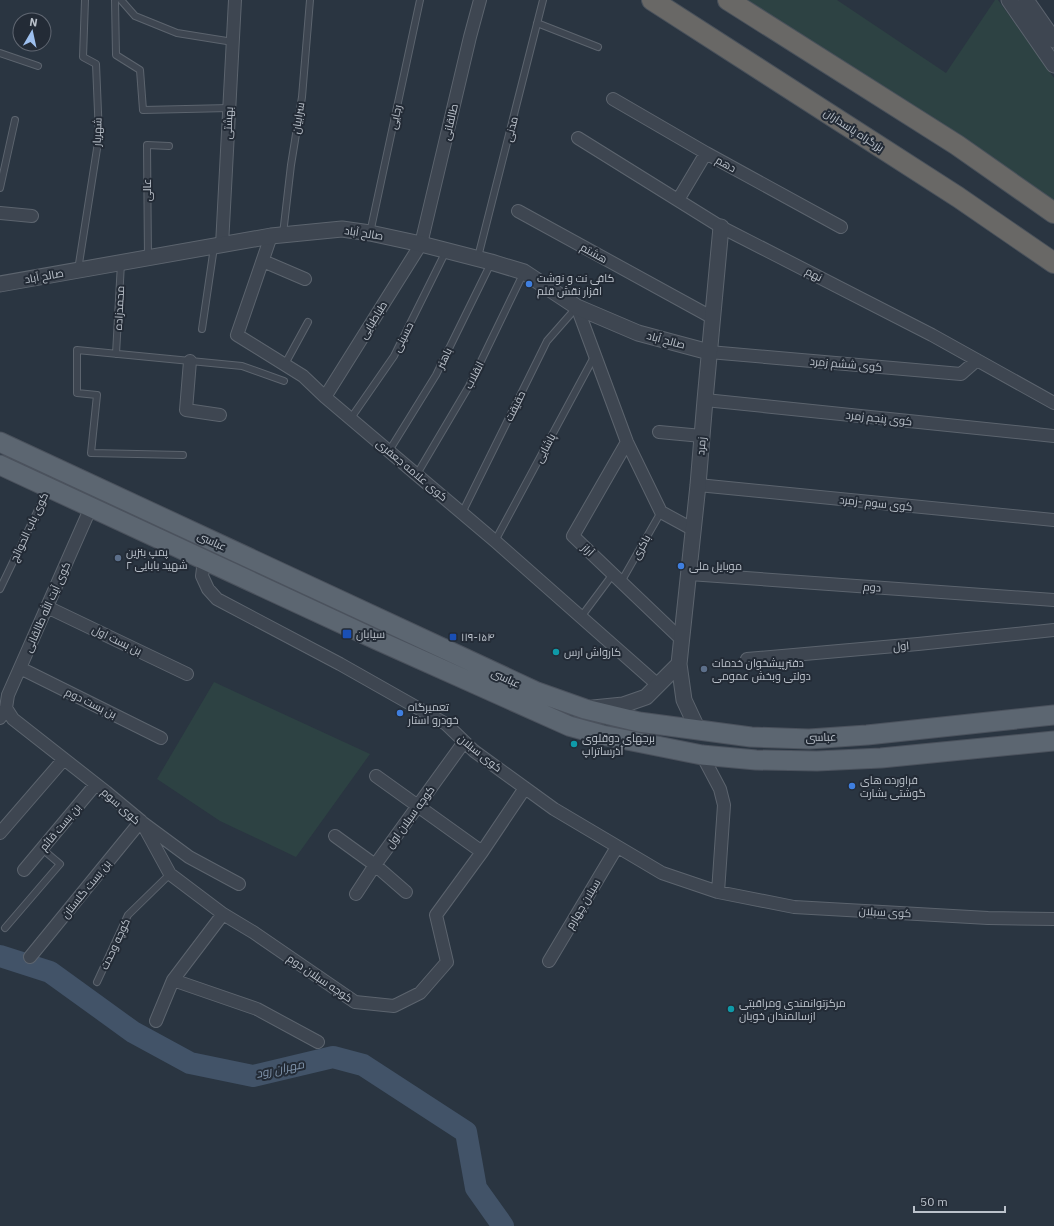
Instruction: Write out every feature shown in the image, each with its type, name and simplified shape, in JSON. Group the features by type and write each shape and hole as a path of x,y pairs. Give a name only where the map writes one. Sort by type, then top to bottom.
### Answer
{"highway":[{"name":"بزرگراه پاسداران","path":"652,0 958,197 1054,263"},
{"path":"728,0 957,145 1054,213"}],"main road":[{"name":"عباسى","path":"0,442 537,692 585,709 639,722 698,730 751,736 809,739 867,735 1054,715"},
{"path":"28,478 38,459"},
{"name":"عباسى","path":"1,467 48,487 377,640 569,726 602,736 702,755 756,760 817,761 874,759 1054,741"},
{"path":"377,640 386,622"}],"street":[{"name":"بهشتی","path":"218,246 229,108 235,0"},
{"name":"طالقانی","path":"421,244 480,0"},
{"path":"1009,0 1054,65"},
{"path":"1026,0 1054,40"},
{"name":"دهم","path":"613,99 706,153 841,227"},
{"name":"نهم","path":"578,138 722,227 932,335 1054,402"},
{"path":"678,200 706,153"},
{"name":"هشتم","path":"518,211 713,318"},
{"path":"0,213 32,216"},
{"name":"زمرد","path":"698,730 684,700 679,664 694,530 709,352 722,227"},
{"name":"صالح آباد","path":"0,284 277,236 342,229 370,233 447,250 485,259 524,272 577,306 638,332 709,352"},
{"name":"کوی علامه جعفری","path":"277,236 263,261 237,335 304,376 325,397 495,541 658,685"},
{"name":"طباطبایی","path":"325,397 421,244"},
{"path":"263,261 305,279"},
{"path":"577,306 627,442 661,512 694,530"},
{"name":"کوی ششم زمرد","path":"709,352 960,374 977,360"},
{"path":"190,361 186,410 220,415"},
{"name":"کوی پنجم زمرد","path":"705,400 1054,436"},
{"path":"659,432 702,436"},
{"name":"آراز","path":"627,442 573,536 682,640"},
{"name":"کوی سوم -زمرد","path":"698,485 1054,520"},
{"name":"کوی آیت الله طالقانی","path":"3,713 8,695 91,507"},
{"name":"کوی سبلان","path":"204,560 202,576 208,589 217,599 340,664 446,724 474,751 554,809 662,873 718,892 794,908 988,918 1054,919"},
{"name":"دوم","path":"689,574 1054,600"},
{"name":"بن بست اول","path":"47,607 187,674"},
{"name":"اول","path":"748,659 1054,630"},
{"path":"585,709 622,704 646,697 679,664"},
{"name":"بن بست دوم","path":"20,668 161,738"},
{"name":"کوی سوم","path":"3,713 13,718 141,821 170,874 223,914"},
{"name":"کوچه سبلان اول","path":"356,894 375,865 464,742"},
{"path":"702,755 720,789 724,805 718,892"},
{"path":"0,833 64,759"},
{"path":"376,776 482,852"},
{"name":"بن بست قائم","path":"24,870 96,784"},
{"name":"کوچه سبلان دوم","path":"223,914 253,932 355,1002 394,1006 420,993 447,962 436,915 482,852 525,788"},
{"path":"141,821 189,857 239,884"},
{"name":"بن بست گلستان","path":"30,957 141,821"},
{"path":"336,836 375,865 406,892"},
{"name":"سبلان چهارم","path":"549,961 618,846"},
{"path":"156,1021 173,980 223,914"},
{"path":"173,980 257,1009 318,1042"}],"lane":[{"name":"شهریار","path":"78,270 99,136 96,64 84,57 85,0"},
{"path":"115,0 116,55 140,70 143,110 229,108"},
{"path":"121,0 135,16 176,33 233,42"},
{"name":"سرابیان","path":"277,236 291,165 302,97 310,0"},
{"name":"رجایی","path":"370,233 420,0"},
{"name":"مدنی","path":"485,259 542,0"},
{"path":"537,23 598,47"},
{"path":"0,53 38,66"},
{"path":"0,188 14,120"},
{"name":"عالی","path":"148,258 147,145 169,146"},
{"path":"202,330 218,246"},
{"name":"حسینی","path":"351,418 394,356 447,250"},
{"name":"باهنر","path":"389,451 436,375 485,259"},
{"name":"محمدزاده","path":"116,354 121,262"},
{"name":"انقلاب","path":"417,474 469,386 524,272"},
{"name":"حقیقت","path":"462,513 547,341 577,306"},
{"path":"285,364 308,322"},
{"path":"183,455 91,453 97,395 77,393 77,350 242,366 284,382"},
{"name":"پاشایی","path":"495,541 595,356"},
{"name":"کوی باب الحوائج","path":"0,589 48,487"},
{"name":"باکری","path":"581,617 617,578 661,512"},
{"path":"4,928 60,864 42,848"},
{"name":"کوچه وحدت","path":"97,982 128,915 170,874"}],"green space":[{"path":"738,0 837,0 946,73 995,0 998,0 1054,78 1054,206"},
{"path":"214,682 370,754 296,857 220,821 157,779"}],"waterway":[{"name":"مهران رود","path":"0,956 50,972 133,1032 190,1063 253,1076 333,1057 363,1065 466,1132 476,1188 503,1226"}],"place":[{"name":"کافی نت و نوشت افزار نقش قلم","path":"529,284"},
{"name":"پمپ بنزین شهید بابایی ۲","path":"118,558"},
{"name":"موبایل ملی","path":"681,566"},
{"name":"سیابان","path":"347,634"},
{"name":"۱۱۹-۱۵۴","path":"453,637"},
{"name":"کارواش ارس","path":"556,652"},
{"name":"دفترپیشخوان خدمات دولتی وبخش عمومی","path":"704,669"},
{"name":"تعمیرگاه خودرو استار","path":"400,713"},
{"name":"برجهای دوقلوی آذرساتراپ","path":"574,744"},
{"name":"فراورده های گوشتی بشارت","path":"852,786"},
{"name":"مرکزتوانمندی ومراقبتی ازسالمندان خوبان","path":"731,1009"}]}
